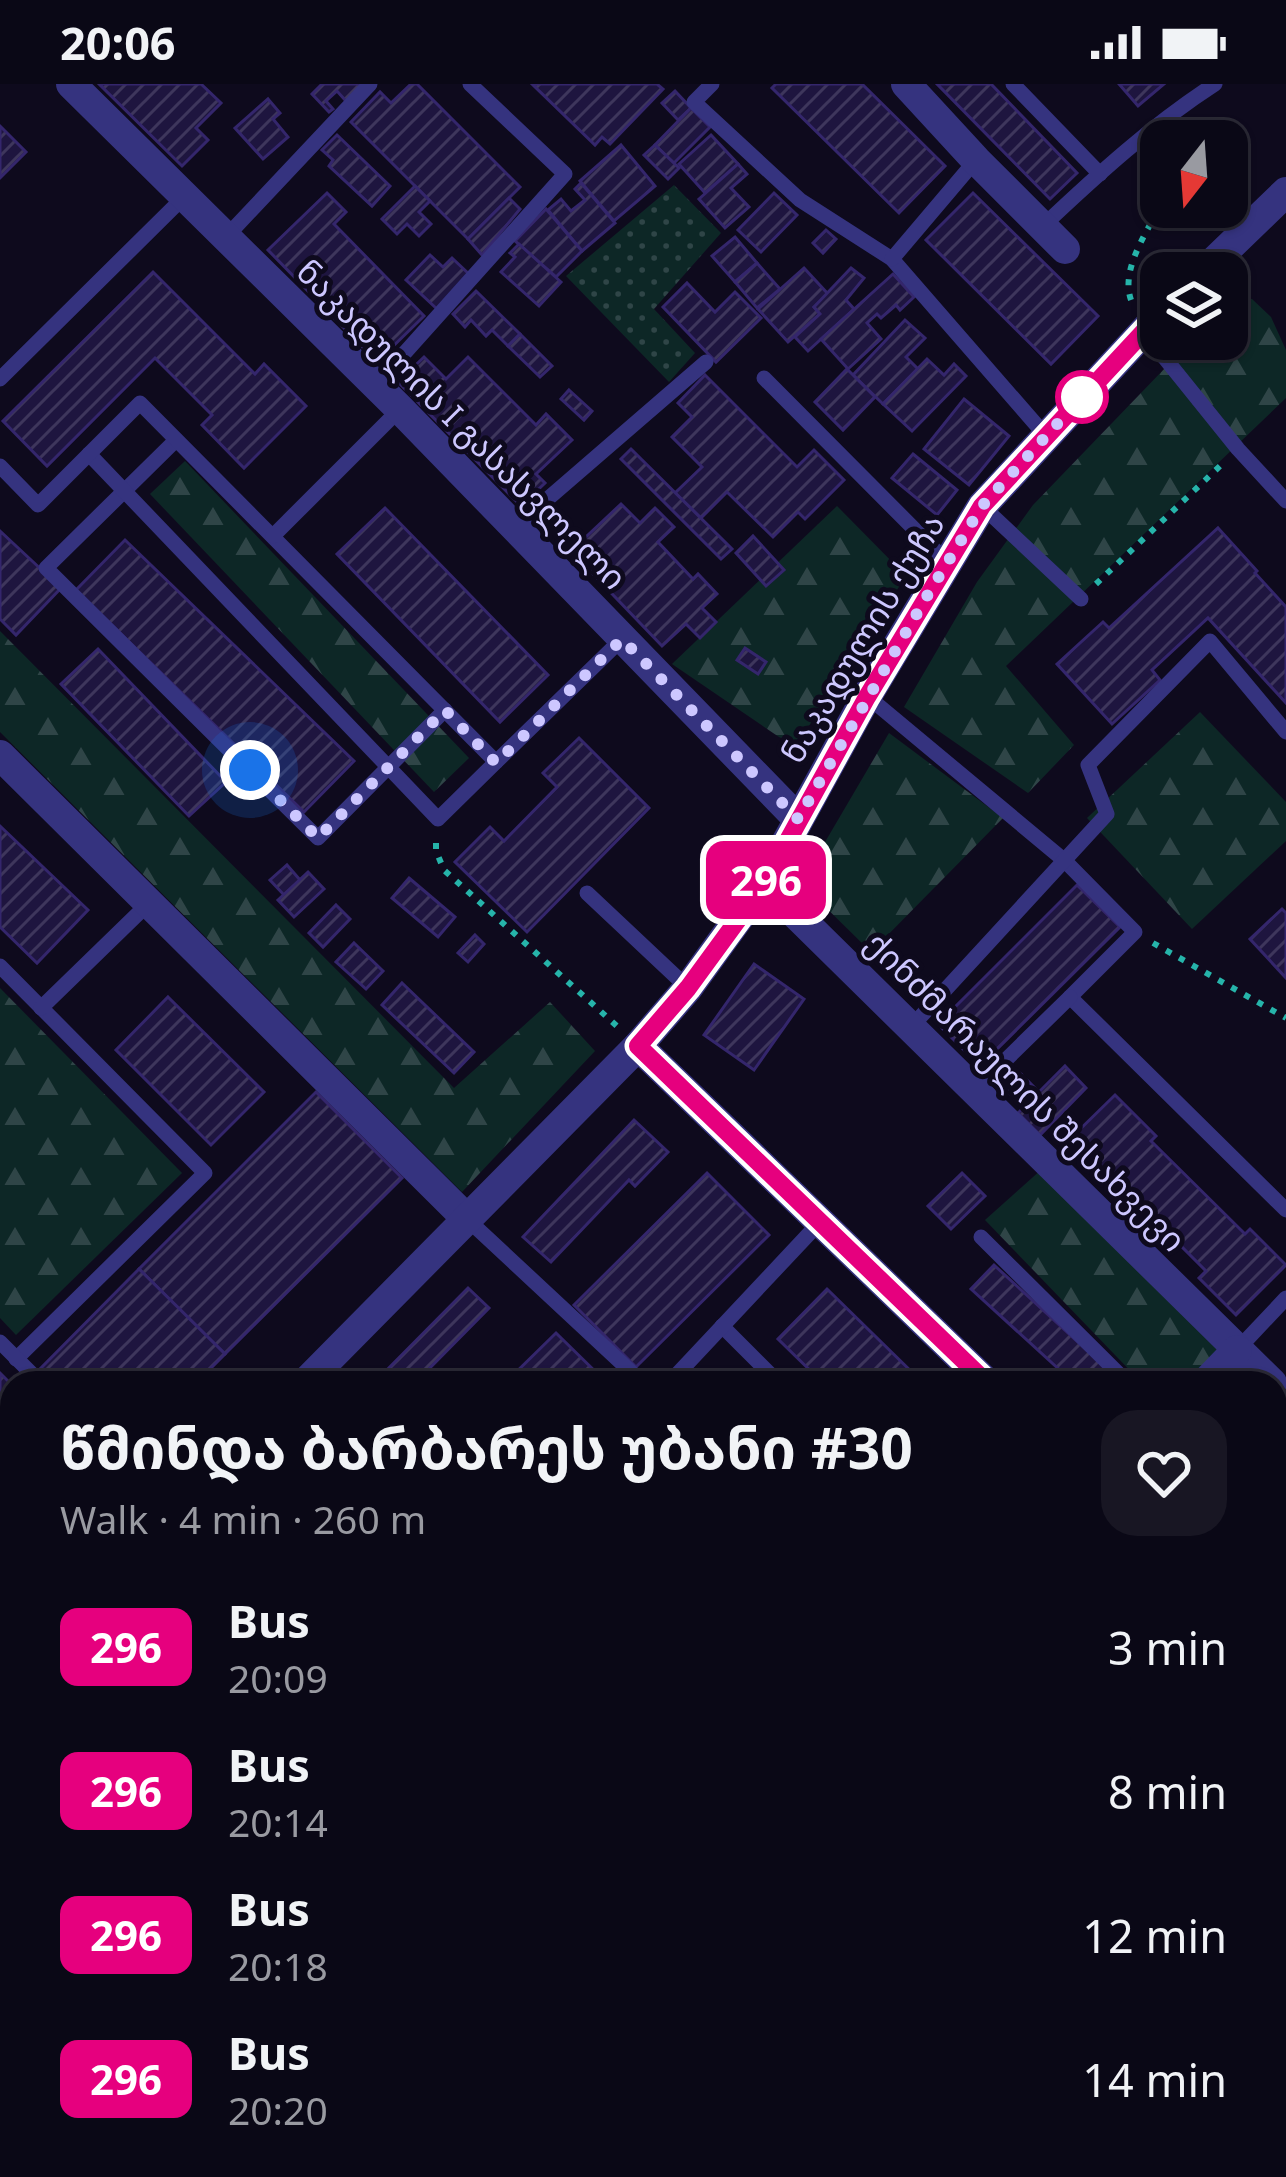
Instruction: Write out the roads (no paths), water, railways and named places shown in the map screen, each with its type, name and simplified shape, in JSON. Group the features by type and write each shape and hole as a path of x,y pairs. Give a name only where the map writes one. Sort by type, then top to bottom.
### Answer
{"street":[{"name":"ნაკადულის I გასასვლელი","path":"71,84 400,409 798,819"},
{"path":"906,84 1065,249"},
{"path":"1224,252 1286,192"},
{"name":"ნაკადულის ქუჩა","path":"316,1371 638,1046 688,988 764,884 867,697 982,506 1140,335"},
{"path":"0,754 467,1219"},
{"name":"ქინძმარაულის შესახვევი","path":"764,884 1260,1371"},
{"path":"638,1046 974,1371"},
{"path":"1216,1371 1237,1350"}],"lane":[{"path":"226,237 370,84"},
{"path":"376,385 566,174 470,84"},
{"path":"712,84 694,102 800,200 892,259 1046,436"},
{"path":"1013,84 1100,174"},
{"path":"1043,226 1100,174 1215,84"},
{"path":"892,259 976,160"},
{"path":"0,379 185,196"},
{"path":"1178,360 1238,449 1286,501"},
{"path":"514,527 706,362"},
{"path":"764,379 947,562"},
{"path":"0,466 38,505 140,403 496,763"},
{"path":"273,536 400,409"},
{"path":"176,440 46,568 318,838 445,710"},
{"path":"89,454 438,818 622,639"},
{"path":"982,506 1081,599"},
{"path":"912,1026 1107,814 1088,765 1210,640 1286,732"},
{"path":"867,697 1065,861 1135,932 975,1090"},
{"path":"587,892 688,988"},
{"path":"41,1008 148,903"},
{"path":"0,966 205,1174 16,1359"},
{"path":"1070,997 1286,1210"},
{"path":"467,1219 631,1371"},
{"path":"680,1371 820,1221"},
{"path":"981,1237 1116,1371"},
{"path":"1237,1350 1286,1298"},
{"path":"722,1326 767,1371"},
{"path":"0,1342 28,1371"}]}
